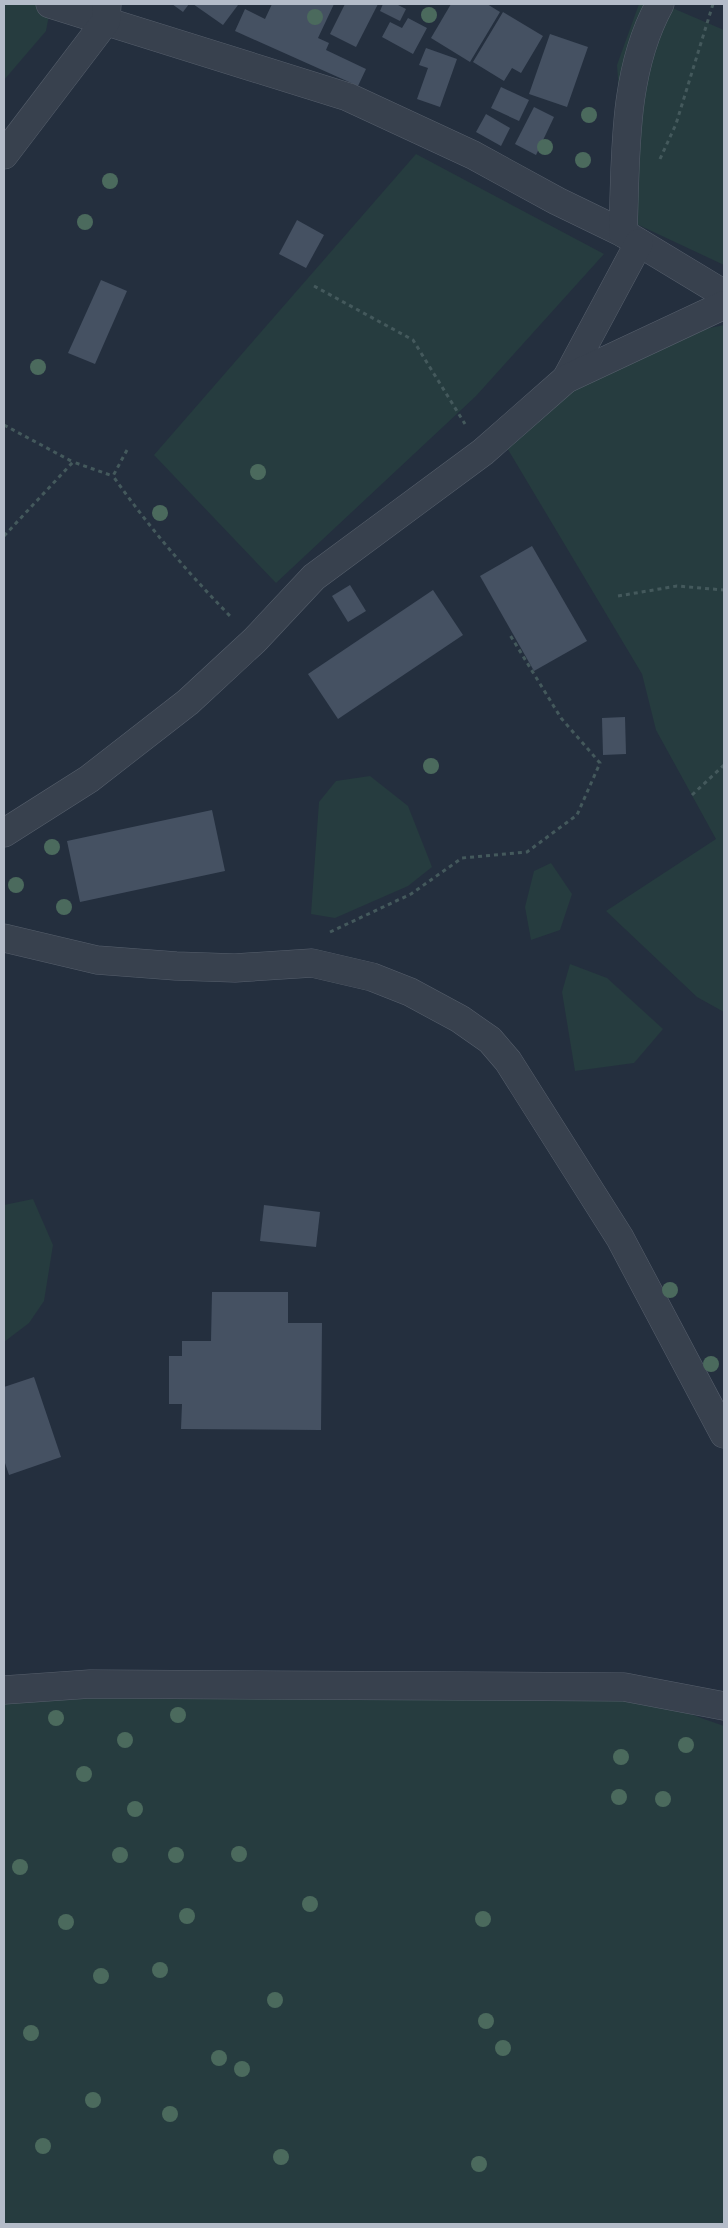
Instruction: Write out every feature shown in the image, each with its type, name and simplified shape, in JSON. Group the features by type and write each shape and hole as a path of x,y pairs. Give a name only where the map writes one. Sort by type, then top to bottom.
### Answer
{"street":[{"path":"50,4 106,12 348,97 473,155 557,201 631,238 724,294"},
{"path":"566,379 631,238 626,144 636,66 643,40 660,4"},
{"path":"4,155 106,12"},
{"path":"4,833 89,779 188,702 255,640 314,577 483,452 566,379 724,306"},
{"path":"4,938 97,960 235,968 312,963 372,977 410,992 460,1019 490,1040 508,1061 620,1238 724,1434"},
{"path":"4,1690 90,1684 624,1687 667,1693 724,1706"}],"path":[{"path":"658,164 676,124 713,4"},
{"path":"314,286 413,340 483,452"},
{"path":"4,425 73,462 113,476 147,525 187,572 255,640"},
{"path":"113,476 127,450"},
{"path":"4,536 73,462"},
{"path":"618,596 677,586 724,590"},
{"path":"312,963 331,931 411,894 462,858 527,852 577,815 600,763 560,718 510,635"},
{"path":"692,795 724,765"}],"green space":[{"path":"4,4 41,4 50,10 46,31 4,80"},
{"path":"639,4 663,4 724,30 724,265 628,220 617,65"},
{"path":"416,154 604,254 476,396 276,583 154,455"},
{"path":"724,325 724,1012 697,997 606,911 716,839 656,730 642,674 494,426 672,336"},
{"path":"370,776 408,806 432,867 408,886 335,918 311,914 319,802 336,781"},
{"path":"551,863 572,894 560,930 531,940 525,907 534,871"},
{"path":"570,964 607,978 663,1029 634,1063 575,1071 562,992"},
{"path":"33,1199 53,1245 44,1301 29,1323 4,1342 4,1205"},
{"path":"540,1685 667,1706 724,1726 724,2224 4,2224 4,1691"}],"building":[{"path":"172,4 189,4 183,12"},
{"path":"193,4 236,4 238,5 223,25"},
{"path":"272,4 334,4 318,38 329,43 326,50 366,69 358,86 235,31 245,9 265,19"},
{"path":"345,4 378,4 356,47 330,34"},
{"path":"383,4 396,4 406,9 400,21 380,11"},
{"path":"451,4 487,4 500,12 470,62 431,38"},
{"path":"503,12 543,36 521,73 512,68 504,81 473,62"},
{"path":"408,18 427,28 413,54 382,37 390,22 402,28"},
{"path":"550,34 588,47 567,107 529,94"},
{"path":"426,48 457,59 440,107 417,99 428,68 419,65"},
{"path":"501,87 529,100 519,121 491,108"},
{"path":"534,107 554,117 536,155 515,144"},
{"path":"486,114 510,128 501,146 476,132"},
{"path":"297,220 324,235 306,268 279,254"},
{"path":"101,280 127,291 95,364 68,353"},
{"path":"532,546 587,641 534,671 480,576"},
{"path":"350,585 366,611 348,622 332,596"},
{"path":"433,590 463,635 338,719 308,674"},
{"path":"625,717 626,754 603,755 602,718"},
{"path":"212,810 225,871 80,902 67,841"},
{"path":"264,1205 320,1212 316,1247 260,1241"},
{"path":"212,1292 288,1292 288,1323 322,1323 321,1430 181,1429 182,1404 169,1404 169,1356 182,1356 182,1341 211,1341"},
{"path":"34,1377 61,1457 9,1475 4,1460 4,1387"}]}
